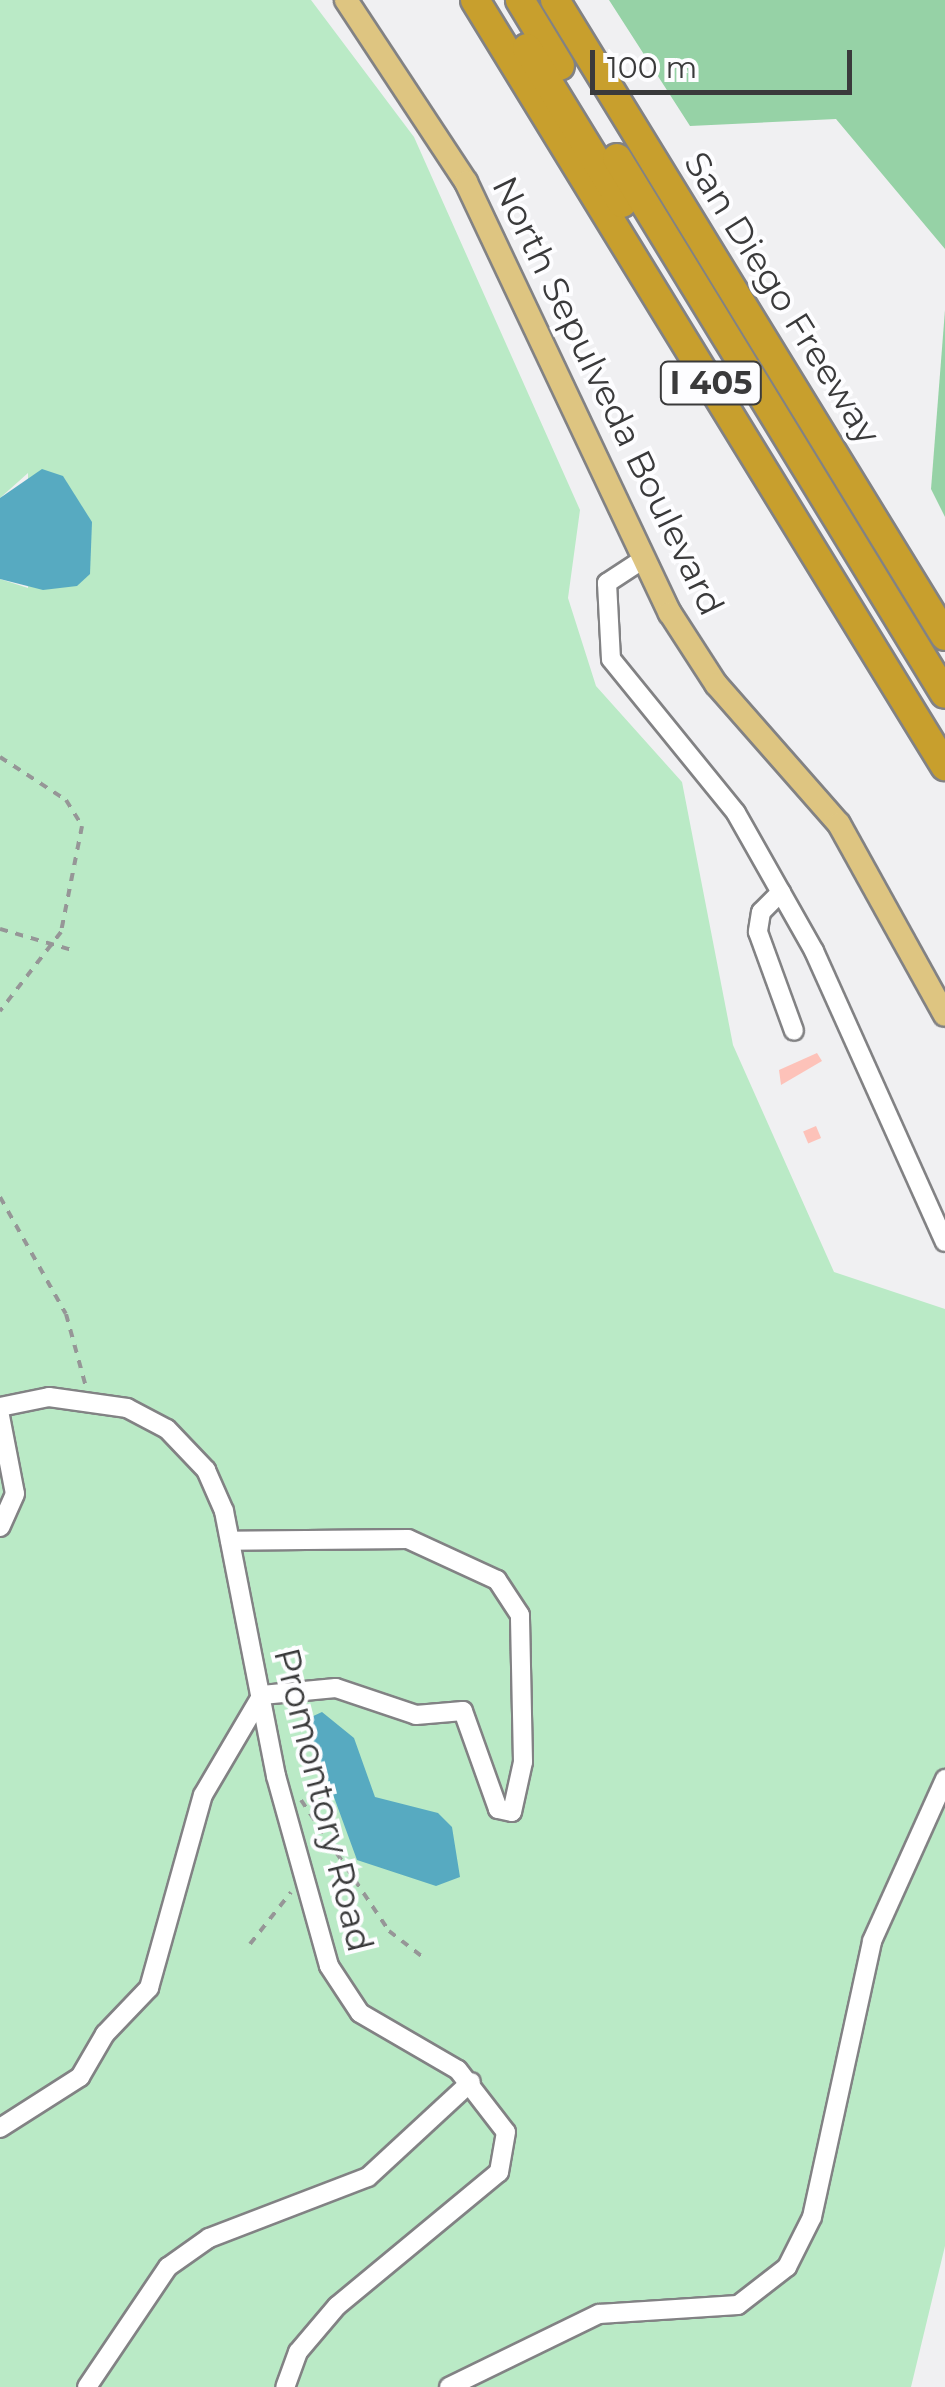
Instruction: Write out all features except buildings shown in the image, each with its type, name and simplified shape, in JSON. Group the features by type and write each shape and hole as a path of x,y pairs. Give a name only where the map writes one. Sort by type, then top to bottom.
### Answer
{"highway":[{"name":"I 405","path":"476,0 945,766"},
{"path":"497,0 945,730"},
{"path":"520,0 945,694"},
{"name":"San Diego Freeway","path":"555,0 945,636"}],"main road":[{"name":"North Sepulveda Boulevard","path":"346,0 466,182 642,560 716,684 860,855 945,1015"}],"street":[{"path":"642,560 606,583 611,659 736,813 781,892 945,1242"},
{"path":"781,892 761,912 758,932 794,1031"},
{"name":"Promontory Road","path":"0,1407 49,1396 94,1402 143,1415 188,1448 213,1482 230,1541 276,1776 329,1966 351,2004 471,2082 506,2132 499,2172 336,2306 298,2352 285,2387"},
{"path":"0,1416 15,1494 0,1527"},
{"path":"0,2128 80,2077 105,2034 149,1988 203,1795 262,1695 336,1688 416,1715 463,1711 498,1808 512,1812 524,1762 521,1626 497,1580 408,1539 230,1541"},
{"path":"448,2387 599,2314 738,2305 787,2267 812,2217 872,1940 945,1779"},
{"path":"88,2387 168,2267 209,2238 368,2177 471,2082"}],"path":[{"path":"0,756 66,800 82,826 51,946 0,1011"},
{"path":"0,929 75,951"},
{"path":"0,1197 66,1314 94,1402"},
{"path":"276,1776 404,1950 424,1958"},
{"path":"250,1944 307,1881"}],"green space":[{"path":"0,0 311,0 414,137 580,510 568,598 596,686 682,782 733,1045 834,1272 945,1309 945,2246 911,2387 0,2387 0,579 28,588 28,473 0,498"},
{"path":"609,0 945,0 945,249 836,119 690,126"},
{"path":"945,310 945,517 931,489"}],"water":[{"path":"42,469 63,476 92,522 90,574 77,586 43,590 0,579 0,498"},
{"path":"322,1712 354,1738 375,1797 438,1813 452,1827 460,1877 436,1886 357,1860 309,1729 309,1718"}]}
